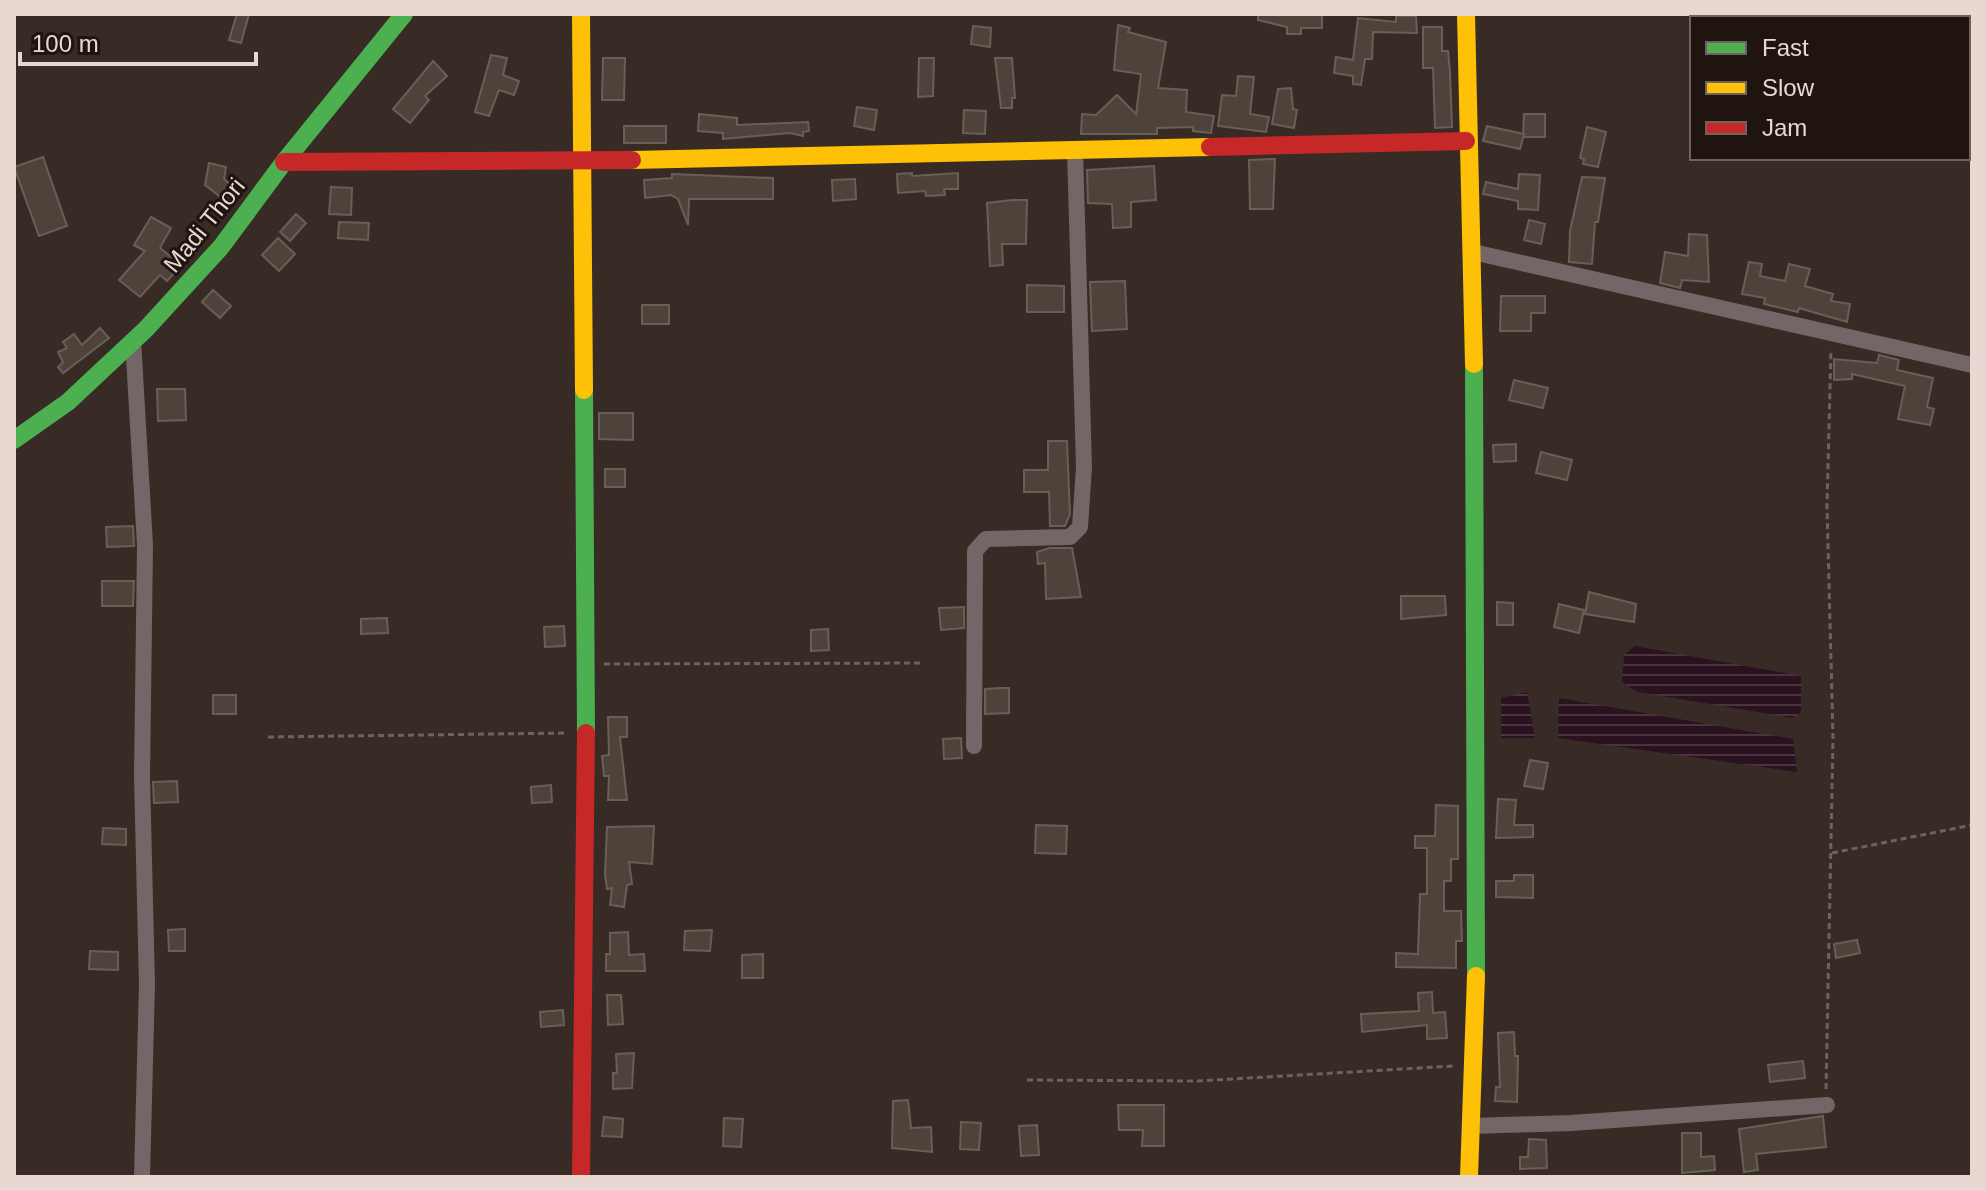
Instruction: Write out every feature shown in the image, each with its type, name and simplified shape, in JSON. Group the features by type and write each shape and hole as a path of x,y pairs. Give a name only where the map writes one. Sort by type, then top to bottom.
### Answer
{"street":[{"name":"Madi Thori","path":"14,440 68,402 133,340 221,247 284,162 404,14"},
{"path":"581,14 587,664 581,1177"},
{"path":"1466,14 1466,141 1473,252 1477,919 1469,1177"},
{"path":"284,162 584,161 1466,141"},
{"path":"974,746 975,551 986,539 1070,537 1080,527 1084,467 1075,150"},
{"path":"1473,252 1972,365"},
{"path":"133,340 145,545 142,777 147,984 142,1177"},
{"path":"1471,1126 1571,1123 1827,1105"}],"path":[{"path":"1827,1105 1824,1059 1832,853 1827,506 1832,333"},
{"path":"587,664 924,663"},
{"path":"268,737 586,732"},
{"path":"1832,853 1972,825"},
{"path":"1027,1080 1198,1081 1473,1066"}],"shaded area":[{"path":"1635,646 1801,676 1801,713 1793,718 1638,692 1622,682 1624,655"},
{"path":"1527,692 1535,738 1501,738 1501,698"},
{"path":"1559,698 1793,739 1797,772 1558,738"}],"building":[{"path":"237,14 249,14 241,43 229,40"},
{"path":"1322,14 1322,28 1301,28 1301,34 1287,34 1287,27 1258,20 1258,15"},
{"path":"1396,16 1416,16 1417,33 1373,32 1372,59 1365,59 1361,85 1353,84 1353,76 1334,73 1336,57 1353,60 1358,18 1396,22"},
{"path":"1118,25 1130,28 1128,32 1166,42 1158,88 1187,90 1186,112 1214,116 1211,133 1193,131 1193,127 1157,128 1157,134 1081,134 1082,114 1096,115 1117,95 1136,114 1141,74 1114,70"},
{"path":"973,26 991,28 990,47 971,44"},
{"path":"1423,27 1442,27 1442,51 1448,51 1452,127 1435,128 1433,68 1423,68"},
{"path":"491,55 507,58 503,75 519,81 514,95 499,90 489,116 475,112"},
{"path":"603,58 625,58 624,100 602,100"},
{"path":"919,58 934,58 933,96 918,97"},
{"path":"995,58 1012,58 1015,98 1012,98 1012,108 1001,108"},
{"path":"433,61 447,76 425,96 429,100 410,123 393,109"},
{"path":"1238,76 1254,77 1250,114 1269,117 1266,132 1218,126 1222,95 1236,96"},
{"path":"1291,88 1293,109 1297,110 1294,128 1272,124 1278,89"},
{"path":"857,107 877,110 874,130 854,126"},
{"path":"964,110 986,111 985,134 963,133"},
{"path":"699,114 737,118 737,125 808,122 809,131 803,132 803,136 790,133 723,139 723,133 698,131"},
{"path":"1524,114 1545,114 1545,137 1523,137"},
{"path":"624,126 666,126 666,143 624,143"},
{"path":"1487,126 1524,134 1520,149 1483,141"},
{"path":"1587,127 1606,132 1598,167 1583,164 1584,159 1580,158"},
{"path":"43,157 67,226 39,236 14,167"},
{"path":"1275,159 1273,209 1250,209 1249,160"},
{"path":"209,163 226,167 224,179 241,193 231,205 205,185"},
{"path":"1154,166 1156,200 1131,202 1131,227 1113,228 1112,204 1088,203 1087,170"},
{"path":"912,173 912,176 958,173 958,189 944,189 945,195 926,196 925,191 898,193 897,174"},
{"path":"672,174 773,178 773,199 689,199 688,225 678,199 671,195 645,198 644,180 672,178"},
{"path":"1519,174 1540,175 1538,210 1518,209 1518,201 1483,194 1486,182 1518,189"},
{"path":"1582,177 1605,178 1598,222 1595,222 1592,264 1569,262 1570,231"},
{"path":"855,179 856,199 833,201 832,180"},
{"path":"331,187 352,188 351,215 329,214"},
{"path":"1027,200 1026,244 1002,244 1003,265 990,266 987,203"},
{"path":"296,214 306,223 290,241 280,232"},
{"path":"151,217 171,228 160,248 181,265 167,281 160,275 140,297 119,280 145,251 134,245"},
{"path":"1529,220 1545,224 1541,244 1524,240"},
{"path":"339,222 369,223 368,240 338,238"},
{"path":"1689,234 1707,235 1709,282 1682,280 1680,288 1660,283 1665,252 1688,256"},
{"path":"278,238 295,254 279,271 262,255"},
{"path":"1749,262 1762,264 1760,276 1785,281 1789,264 1810,269 1805,286 1833,294 1831,301 1850,304 1847,322 1799,308 1798,312 1764,304 1765,298 1742,294"},
{"path":"1125,281 1127,329 1092,331 1090,282"},
{"path":"1027,285 1064,286 1064,312 1027,312"},
{"path":"213,290 231,306 220,318 202,302"},
{"path":"1501,296 1545,296 1545,313 1531,313 1531,331 1500,331"},
{"path":"642,305 669,305 669,324 642,324"},
{"path":"100,328 109,338 63,373 58,367 63,362 58,352 67,348 63,342 74,334 82,345"},
{"path":"1879,355 1899,360 1897,370 1933,378 1927,407 1934,409 1930,425 1898,419 1905,386 1852,374 1852,379 1834,380 1834,359 1877,363"},
{"path":"1514,380 1548,388 1543,408 1509,400"},
{"path":"157,389 185,389 186,420 158,421"},
{"path":"599,413 633,413 633,440 599,439"},
{"path":"1048,441 1067,441 1070,514 1065,526 1050,526 1049,492 1024,492 1024,470 1048,470"},
{"path":"1516,444 1516,461 1494,462 1493,445"},
{"path":"1541,452 1572,460 1567,480 1536,473"},
{"path":"605,469 625,469 625,487 605,487"},
{"path":"133,526 134,546 107,547 106,527"},
{"path":"1050,548 1072,548 1081,597 1046,599 1045,563 1038,564 1037,552"},
{"path":"102,581 134,581 133,606 102,606"},
{"path":"1589,592 1636,604 1634,622 1585,614"},
{"path":"1401,596 1445,596 1446,615 1401,619"},
{"path":"1497,602 1513,603 1513,625 1497,625"},
{"path":"1559,604 1584,610 1579,633 1554,627"},
{"path":"964,607 964,628 941,630 939,608"},
{"path":"387,618 388,633 361,634 361,619"},
{"path":"564,626 565,646 545,647 544,627"},
{"path":"828,629 829,650 811,651 811,630"},
{"path":"1009,688 1009,713 985,714 985,689"},
{"path":"213,695 236,695 236,714 213,714"},
{"path":"608,717 627,717 627,737 620,737 627,800 608,800 609,776 604,776 602,756 609,755"},
{"path":"961,738 962,758 944,759 943,739"},
{"path":"1530,760 1548,763 1543,789 1524,786"},
{"path":"177,781 178,802 154,803 153,782"},
{"path":"551,785 552,802 532,803 531,787"},
{"path":"1498,799 1516,800 1514,825 1533,825 1533,837 1496,838"},
{"path":"1436,805 1458,806 1458,859 1451,859 1451,881 1444,881 1444,911 1461,911 1462,941 1456,941 1456,968 1396,967 1396,953 1418,954 1420,894 1427,894 1427,848 1415,848 1415,836 1435,836"},
{"path":"1036,825 1067,826 1066,854 1035,853"},
{"path":"654,826 652,864 629,862 632,884 627,885 624,907 610,905 612,888 607,889 605,874 607,827"},
{"path":"103,828 126,829 126,845 102,844"},
{"path":"1514,875 1533,875 1533,898 1496,897 1496,881 1514,881"},
{"path":"185,929 185,951 169,951 168,930"},
{"path":"712,930 710,951 684,950 685,931"},
{"path":"628,932 629,955 644,954 645,971 606,971 610,933"},
{"path":"1857,940 1860,953 1836,958 1834,944"},
{"path":"90,951 118,952 118,970 89,969"},
{"path":"763,954 763,978 742,978 742,955"},
{"path":"1432,992 1433,1013 1445,1012 1447,1038 1427,1039 1427,1025 1362,1032 1361,1014 1419,1011 1418,993"},
{"path":"607,995 621,995 623,1024 608,1025"},
{"path":"563,1010 564,1025 541,1027 540,1012"},
{"path":"1514,1032 1515,1056 1518,1056 1517,1102 1495,1101 1496,1087 1500,1087 1498,1033"},
{"path":"634,1053 632,1088 613,1089 613,1073 617,1073 616,1054"},
{"path":"1803,1061 1805,1078 1770,1082 1768,1065"},
{"path":"908,1100 911,1128 931,1127 932,1152 892,1148 893,1101"},
{"path":"1118,1105 1164,1105 1164,1146 1142,1146 1143,1130 1119,1130"},
{"path":"1823,1116 1826,1147 1756,1154 1758,1170 1744,1172 1739,1129"},
{"path":"604,1117 623,1119 622,1137 602,1136"},
{"path":"724,1118 743,1119 741,1147 723,1146"},
{"path":"961,1122 981,1123 979,1150 960,1149"},
{"path":"1037,1125 1039,1155 1021,1156 1019,1126"},
{"path":"1682,1133 1701,1133 1701,1157 1714,1156 1715,1170 1682,1173"},
{"path":"1529,1139 1546,1140 1547,1168 1520,1169 1520,1157 1528,1157"}],"traffic: fast":[{"path":"14,440 68,402 146,329 221,247 284,162 404,14"},
{"path":"1474,364 1476,976"},
{"path":"584,390 586,733"}],"traffic: slow":[{"path":"581,14 584,390"},
{"path":"1466,14 1474,364"},
{"path":"632,160 1210,147"},
{"path":"1469,1177 1476,976"}],"traffic: jam":[{"path":"1210,147 1466,141"},
{"path":"284,162 632,160"},
{"path":"581,1177 586,733"}]}
